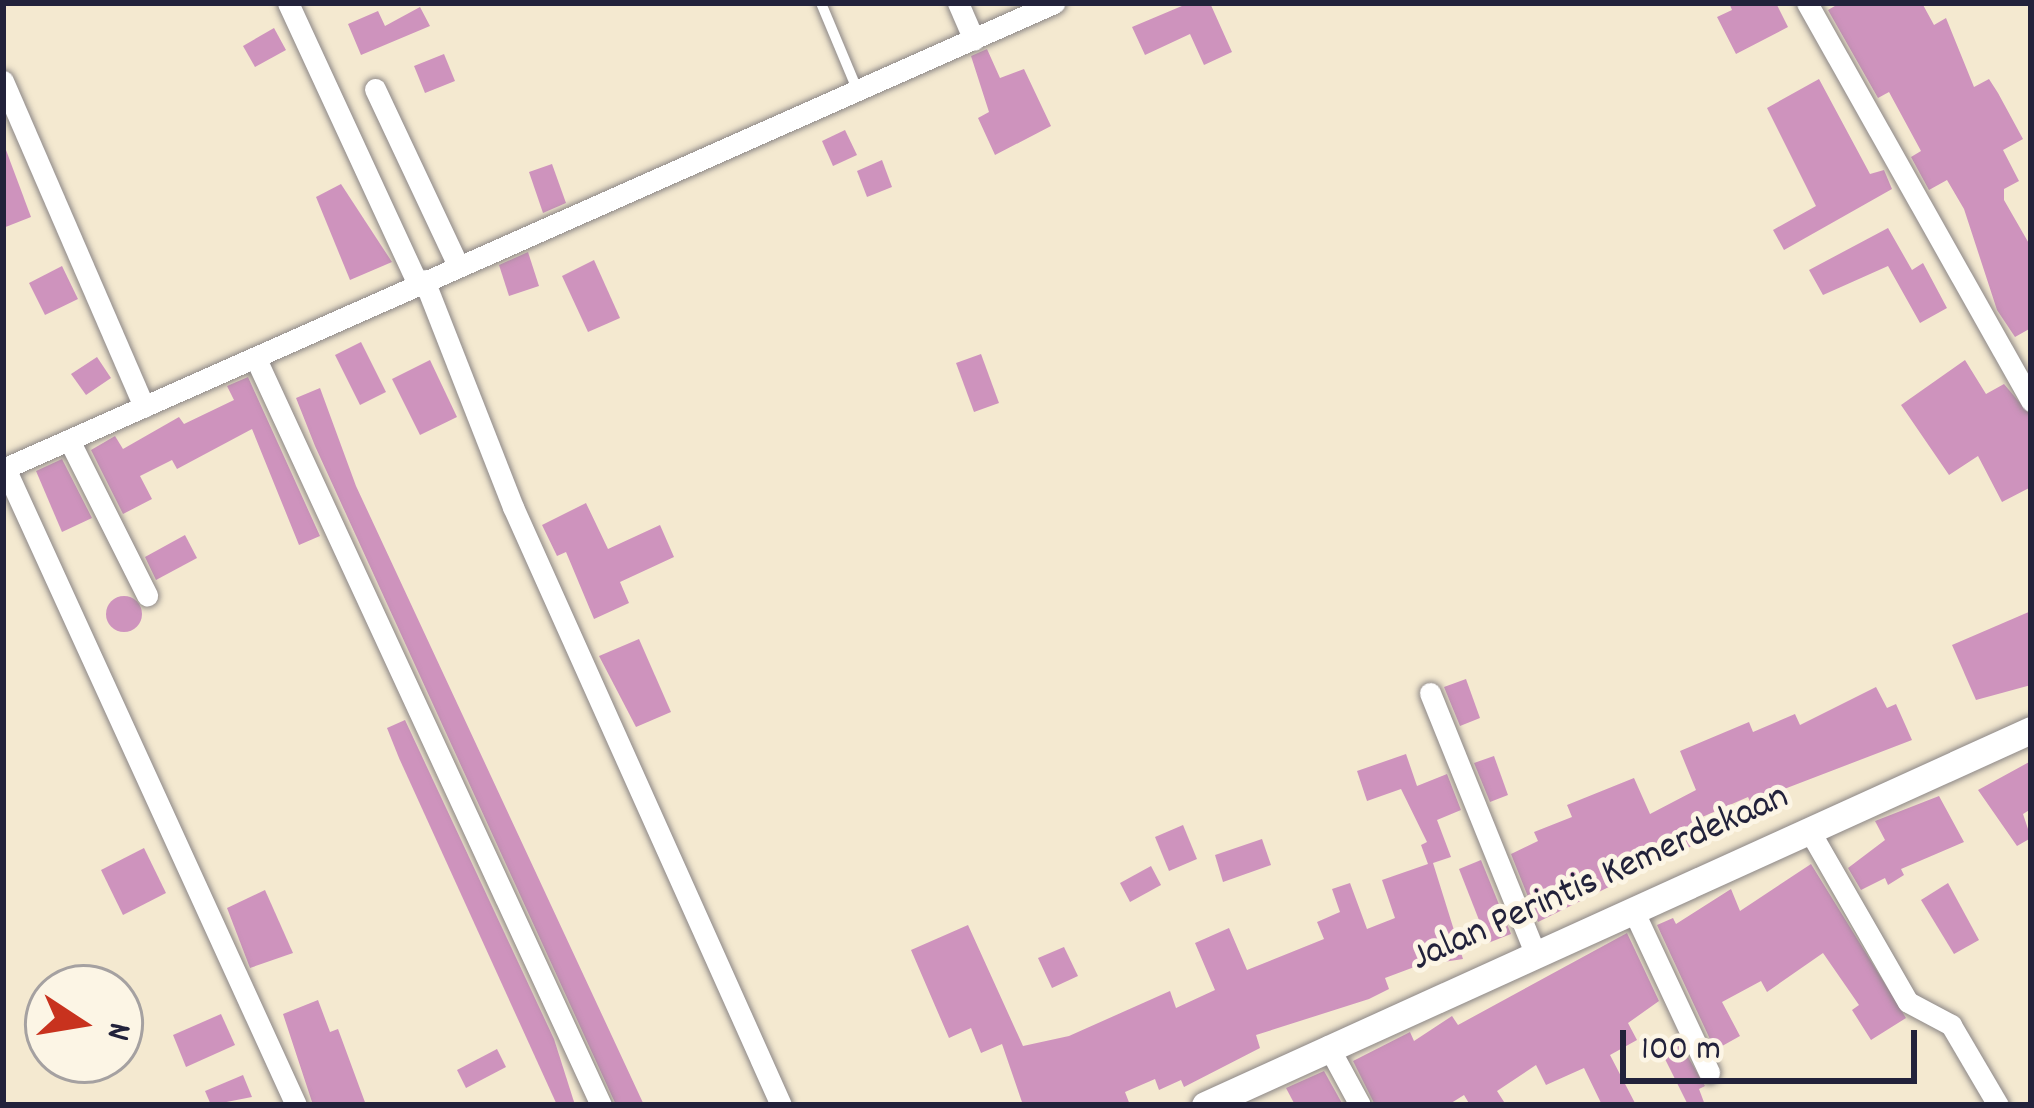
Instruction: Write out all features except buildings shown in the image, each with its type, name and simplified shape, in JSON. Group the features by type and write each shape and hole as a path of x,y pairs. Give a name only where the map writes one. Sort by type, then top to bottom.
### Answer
{"street":[{"path":"288,3 421,282 513,507 781,1105"},
{"path":"958,3 974,40"},
{"path":"296,1105 4,469 458,265 859,94 1054,3"},
{"path":"1807,3 2031,401"},
{"path":"3,81 144,407"},
{"path":"374,89 458,265"},
{"path":"256,359 601,1105"},
{"path":"69,440 147,595"},
{"path":"1430,693 1535,953"},
{"name":"Jalan Perintis Kemerdekaan","path":"1205,1105 2031,730"},
{"path":"1809,830 1907,1002 1951,1025 1998,1105"},
{"path":"1634,912 1709,1072"},
{"path":"1328,1046 1360,1105"}],"lane":[{"path":"821,3 859,94"}]}
